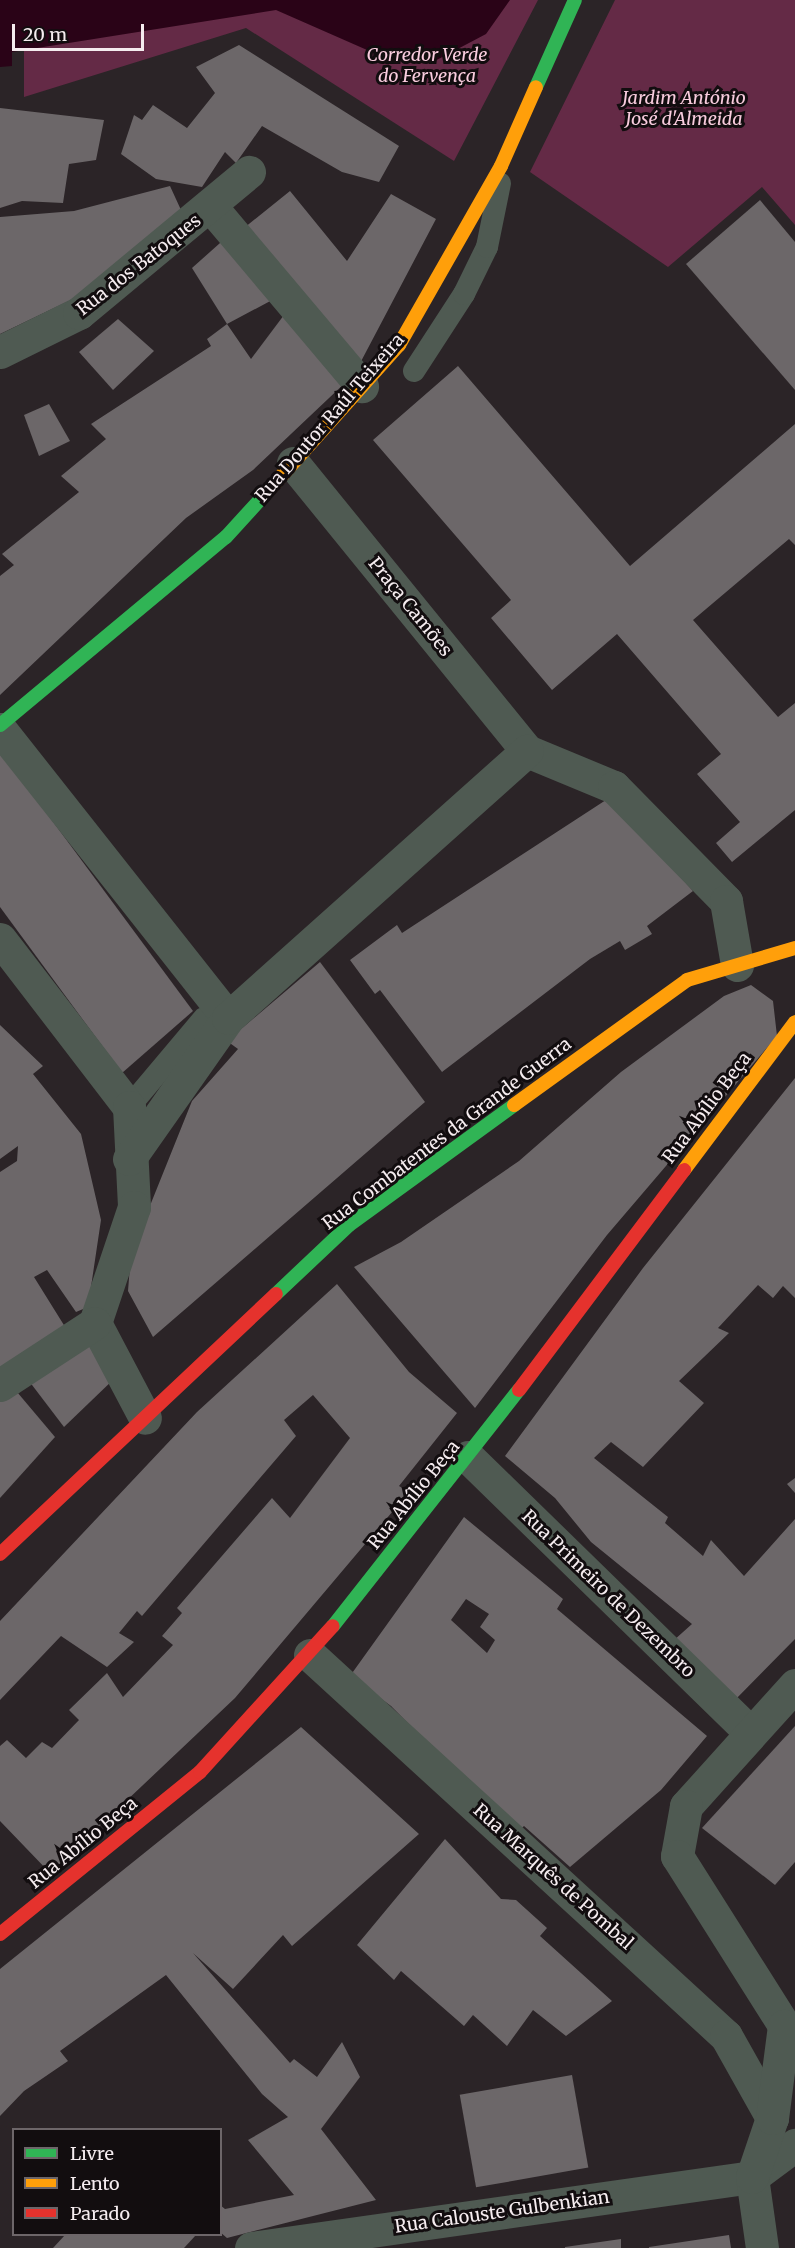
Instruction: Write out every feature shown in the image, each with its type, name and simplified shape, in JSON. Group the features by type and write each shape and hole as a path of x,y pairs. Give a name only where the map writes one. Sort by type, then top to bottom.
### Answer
{"street":[{"name":"Rua Doutor Raúl Teixeira","path":"0,727 226,537 399,345 506,152 575,0"},
{"name":"Rua dos Batoques","path":"0,352 79,313 212,207 249,172"},
{"name":"Rua dos Batoques","path":"212,207 362,386"},
{"name":"Praça Camões","path":"293,463 527,751"},
{"path":"0,727 216,1018"},
{"path":"129,1159 216,1018 527,751 622,795 726,901 737,965"},
{"path":"0,939 129,1107 129,1159 134,1207 95,1323 0,1385"},
{"name":"Rua Combatentes da Grande Guerra","path":"0,1554 349,1225 687,980 795,948"},
{"name":"Rua Abílio Beça","path":"0,1934 200,1772 310,1655 468,1457 795,1022"},
{"path":"95,1323 145,1418"},
{"name":"Rua Primeiro de Dezembro","path":"468,1457 749,1731"},
{"name":"Rua Marquês de Pombal","path":"310,1655 726,2036 772,2118"},
{"path":"762,2248 752,2177 772,2118 790,2035 677,1856 686,1806 749,1731 795,1685"},
{"path":"752,2177 795,2145"},
{"name":"Rua Calouste Gulbenkian","path":"251,2248 752,2177"}],"lane":[{"path":"414,371 464,294 487,247 506,152"},
{"path":"129,1107 216,1018"}],"green space":[{"name":"Corredor Verde do Fervença","path":"24,0 538,0 454,161 246,28 24,97"},
{"name":"Jardim António José d'Almeida","path":"615,0 795,0 795,225 762,187 668,267 530,172"}],"shaded area":[{"path":"0,0 510,0 486,34 431,63 383,57 276,10 12,52 12,66 0,67"}],"building":[{"path":"239,45 399,146 379,182 342,172 262,126 236,163 225,152 202,187 156,179 121,154 134,115 142,120 153,105 187,128 215,93 196,67"},
{"path":"0,108 104,120 96,160 69,164 63,203 22,201 0,208"},
{"path":"170,186 181,210 102,285 0,334 0,217 74,211"},
{"path":"290,191 347,261 391,194 436,219 357,369 244,228"},
{"path":"760,200 795,242 795,390 686,264"},
{"path":"229,235 274,299 227,324 192,268"},
{"path":"284,315 347,381 253,470 186,518 0,695 0,576 14,565 2,554 79,492 61,476 106,439 91,424 211,346 207,339 227,324 251,359"},
{"path":"118,319 154,351 113,390 79,352"},
{"path":"458,366 630,566 795,424 795,545 789,539 693,620 778,717 795,703 795,810 732,862 716,843 740,822 697,774 721,754 617,634 552,690 491,618 511,600 373,440"},
{"path":"49,404 70,441 39,456 24,415"},
{"path":"0,750 193,1011 122,1073 0,907"},
{"path":"609,798 693,891 647,926 652,934 625,950 620,941 590,959 442,1072 380,990 375,994 350,960 397,925 402,933"},
{"path":"320,962 425,1102 153,1337 128,1291 131,1253 192,1101 238,1049 227,1041"},
{"path":"751,985 773,1001 777,1036 607,1235 475,1408 354,1267 401,1242 519,1161 621,1072 724,996"},
{"path":"0,1025 43,1066 33,1074 81,1134 101,1220 88,1307 76,1312 47,1270 34,1277 67,1330 0,1374 0,1172 17,1161 18,1146 0,1159"},
{"path":"795,1078 795,1298 783,1286 773,1298 758,1285 718,1328 729,1333 679,1381 704,1403 643,1467 611,1442 594,1458 668,1517 665,1523 703,1556 711,1540 744,1576 795,1519 795,1639 732,1703 673,1641 692,1624 591,1542 555,1498 505,1456 643,1268"},
{"path":"337,1284 409,1372 457,1413 399,1486 409,1492 235,1698 50,1873 0,1821 0,1746 7,1740 26,1758 42,1742 52,1748 79,1720 69,1710 107,1673 123,1697 173,1645 162,1636 182,1613 177,1608 272,1498 290,1518 350,1438 313,1395 284,1420 296,1436 142,1616 137,1611 119,1633 134,1642 107,1667 61,1636 0,1700 0,1621 197,1412"},
{"path":"83,1333 116,1377 64,1427 29,1381"},
{"path":"12,1386 55,1437 0,1498 0,1393"},
{"path":"795,1478 795,1493 787,1484"},
{"path":"464,1517 563,1599 557,1609 707,1736 661,1790 570,1867 524,1826 516,1833 391,1706 350,1676","holes":["466,1599 489,1614 480,1627 495,1640 487,1653 451,1620"]},
{"path":"795,1726 795,1862 775,1885 702,1828"},
{"path":"301,1727 419,1834 292,1946 283,1935 233,1989 193,1953 290,2063 294,2059 317,2077 342,2042 360,2077 321,2129 376,2200 227,2238 222,2234 222,2207 225,2209 294,2195 248,2140 288,2117 262,2094 166,1975 60,2051 68,2061 24,2091 0,2116 0,1969"},
{"path":"445,1839 501,1899 516,1900 547,1928 540,1936 612,2001 566,2036 533,2010 507,2046 473,2015 464,2026 401,1971 394,1980 357,1945"},
{"path":"572,2075 588,2168 476,2187 460,2095"},
{"path":"729,2235 731,2248 649,2248 649,2247"},
{"path":"64,2236 195,2236 184,2248 53,2248"},
{"path":"621,2239 621,2248 565,2248 565,2247"}],"traffic: fast":[{"path":"536,87 575,0"},
{"path":"0,725 226,537 267,492"},
{"path":"276,1294 349,1225 514,1105"},
{"path":"333,1626 519,1390"}],"traffic: slow":[{"path":"267,492 399,345 501,166 536,87"},
{"path":"514,1105 687,980 795,948"},
{"path":"684,1170 795,1022"}],"traffic: jam":[{"path":"519,1390 684,1170"},
{"path":"0,1554 276,1294"},
{"path":"0,1934 200,1772 333,1626"}]}
